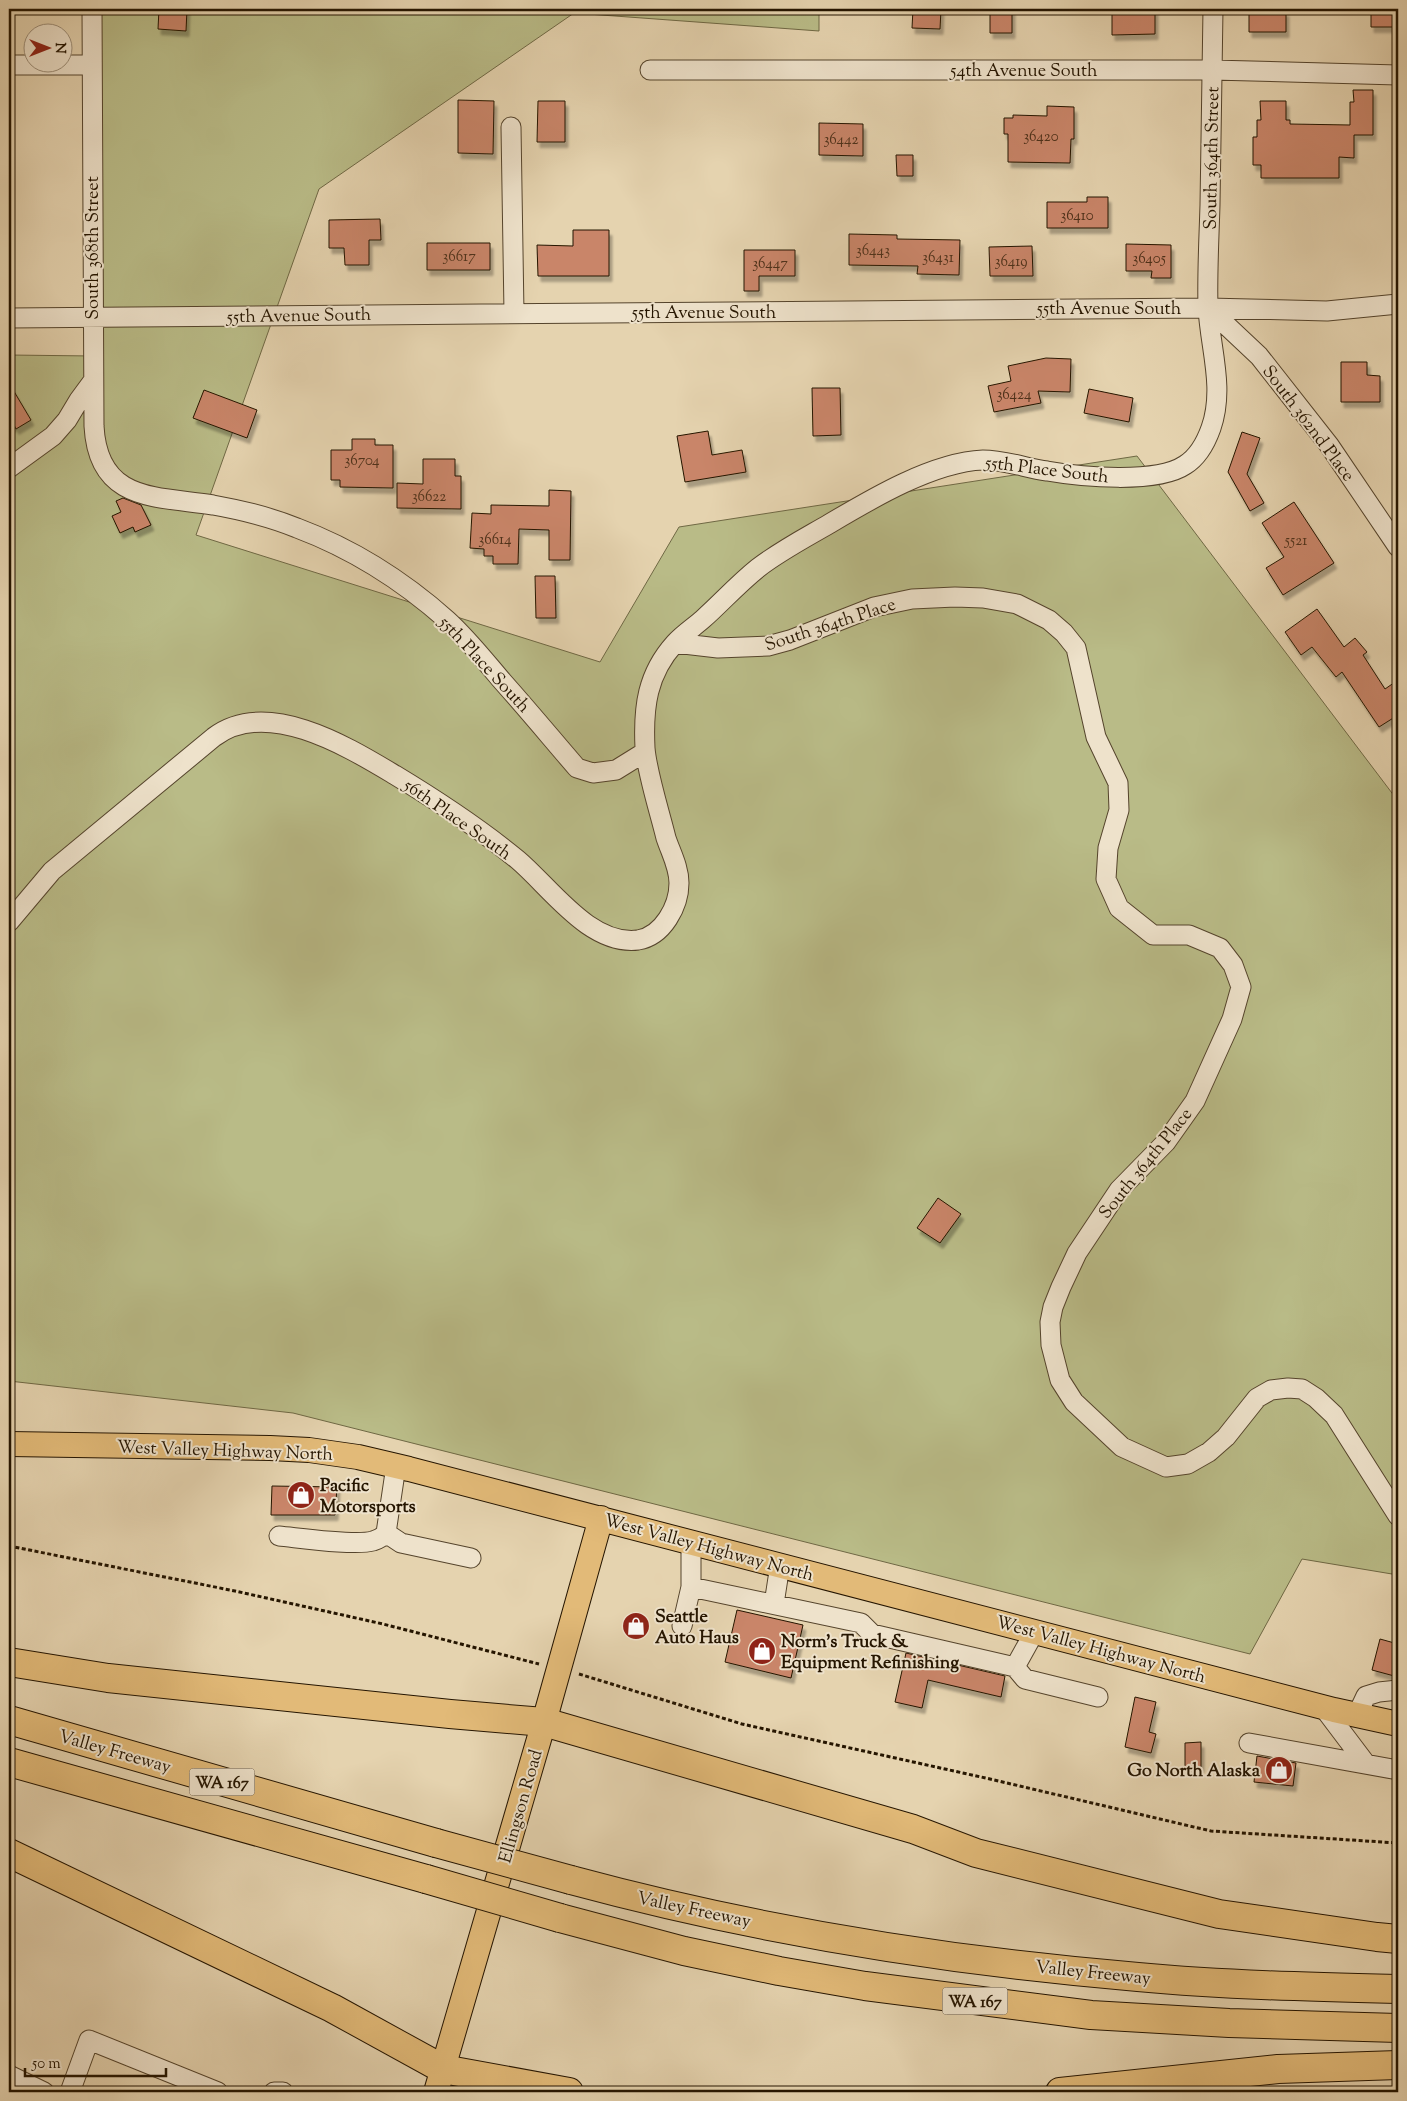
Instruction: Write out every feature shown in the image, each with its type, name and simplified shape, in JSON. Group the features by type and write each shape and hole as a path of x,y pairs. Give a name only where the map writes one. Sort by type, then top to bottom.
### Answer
{"highway":[{"path":"9,1662 118,1679 544,1722 913,1829 976,1852 1219,1914 1398,1939"},
{"name":"Valley Freeway","path":"9,1720 571,1880 696,1911 869,1945 1139,1978 1229,1984 1398,1989"},
{"name":"WA 167","path":"9,1762 560,1918 684,1951 779,1971 885,1989 1091,2015 1229,2023 1398,2028"},
{"path":"9,1853 332,2008 440,2081 569,2092"},
{"path":"1060,2092 1278,2068 1398,2064"}],"main road":[{"name":"West Valley Highway North","path":"9,1444 225,1446 309,1450 358,1457 601,1518 1323,1707 1398,1724"},
{"name":"Ellingson Road","path":"440,2081 601,1518"}],"street":[{"name":"South 368th Street","path":"92,9 93,381 95,443 102,464 116,481"},
{"name":"South 364th Street","path":"1208,308 1213,9"},
{"path":"9,65 92,65"},
{"name":"54th Avenue South","path":"650,70 1212,70 1398,75"},
{"path":"511,127 514,313"},
{"name":"55th Avenue South","path":"9,318 1208,308 1327,311 1398,304"},
{"name":"South 362nd Place","path":"1208,308 1259,356 1329,445 1398,548"},
{"name":"55th Place South","path":"675,643 707,616 735,587 761,566 862,504 907,482 948,466 991,460 1049,472 1125,477 1164,474 1184,466 1198,454 1205,441 1212,426 1217,399 1218,385 1208,308"},
{"path":"9,468 53,436 67,420 93,381"},
{"name":"55th Place South","path":"116,481 128,489 143,494 214,505 258,515 295,527 330,540 387,573 448,621 472,645 577,768 593,773 616,770 646,752"},
{"name":"South 364th Place","path":"675,643 718,648 768,646 790,640 874,607 912,599 955,597 999,600 1031,610 1049,620 1064,633 1076,648 1096,737 1118,783 1119,810 1108,848 1106,879 1119,908 1153,935 1189,935 1220,948 1233,965 1241,987 1232,1019 1194,1101 1166,1142 1114,1198 1077,1253 1053,1307 1050,1322 1050,1345 1060,1380 1074,1402 1122,1447 1166,1467 1188,1464 1209,1452 1226,1437 1257,1398 1271,1390 1302,1389 1316,1398 1334,1415 1398,1516"},
{"name":"56th Place South","path":"9,922 52,871 214,737 228,728 236,726 268,724 306,731 332,740 364,756 436,800 477,829 521,863 591,928 620,939 642,939 653,934 666,922 675,904 679,886 677,870 666,839 646,752 646,716 651,678 675,643"},
{"path":"279,1536 354,1542 372,1542 382,1538 386,1533 396,1466"},
{"path":"386,1533 401,1543 471,1558"},
{"path":"682,1626 691,1587 691,1542"},
{"path":"774,1604 780,1565"},
{"path":"691,1587 861,1623 872,1634 1015,1667 1025,1678 1098,1697"},
{"path":"1015,1667 1030,1640 1032,1631"},
{"path":"1357,1715 1366,1696 1378,1692 1398,1690"},
{"path":"1323,1707 1366,1764"},
{"path":"1249,1743 1398,1770"},
{"path":"70,2092 90,2040 218,2092"},
{"path":"9,2075 44,2092"},
{"path":"274,2092 283,2092"}],"path":[{"path":"9,1546 235,1591 383,1624 600,1679 742,1724 1211,1830 1398,1843"}],"green space":[{"path":"92,9 819,9 819,31 574,13 319,189 196,535 600,662 679,527 1137,456 1398,801 1398,1575 1302,1559 1250,1654 293,1413 9,1381 9,355 93,356"}],"building":[{"path":"159,9 187,9 186,31 158,29"},
{"path":"913,9 941,9 940,29 912,28"},
{"path":"990,9 1012,9 1012,33 990,33"},
{"path":"1112,9 1155,9 1155,34 1112,35"},
{"path":"1371,9 1398,9 1398,27 1371,27"},
{"path":"1249,11 1286,11 1286,32 1249,32"},
{"path":"1353,90 1373,90 1373,135 1354,135 1354,158 1339,157 1339,178 1261,178 1261,165 1253,165 1253,137 1257,137 1257,120 1261,120 1260,101 1286,101 1286,120 1290,120 1290,124 1350,125 1350,102 1354,102"},
{"path":"458,100 494,101 493,154 458,153"},
{"path":"538,101 565,101 565,142 537,142"},
{"path":"1047,106 1074,107 1074,139 1071,139 1070,163 1008,162 1008,134 1004,134 1004,118 1013,118 1013,115 1047,116"},
{"path":"819,123 863,124 863,156 819,155"},
{"path":"896,155 913,155 913,176 897,176"},
{"path":"1087,197 1108,197 1108,228 1047,228 1047,202 1087,202"},
{"path":"380,219 381,240 369,240 369,265 345,265 344,248 329,248 329,220"},
{"path":"573,230 609,230 609,276 538,276 537,245 573,246"},
{"path":"849,234 897,235 897,239 960,240 959,275 917,274 918,266 849,265"},
{"path":"427,243 490,243 490,270 427,270"},
{"path":"1126,244 1171,245 1171,278 1151,278 1152,271 1126,271"},
{"path":"1032,246 1033,276 990,276 989,247"},
{"path":"744,250 795,250 795,276 759,276 759,291 744,291"},
{"path":"1046,358 1071,359 1070,392 1038,391 1041,403 994,412 988,386 1011,381 1008,366"},
{"path":"1341,362 1367,362 1367,375 1380,376 1380,402 1341,402"},
{"path":"9,383 31,420 16,429 14,425 9,429"},
{"path":"812,388 840,388 841,435 813,436"},
{"path":"1089,389 1133,398 1129,422 1084,413"},
{"path":"204,390 257,410 247,438 193,418"},
{"path":"708,431 712,455 742,450 746,472 685,482 677,436"},
{"path":"1242,432 1260,438 1247,474 1264,503 1250,511 1228,472"},
{"path":"352,439 375,439 375,445 393,445 393,488 340,487 340,480 331,480 331,450 352,450"},
{"path":"423,459 455,459 455,476 461,476 461,509 397,508 397,483 423,484"},
{"path":"549,490 571,491 570,560 549,560 549,530 519,529 518,564 493,564 493,556 484,556 484,549 470,548 472,513 491,514 491,505 549,506"},
{"path":"123,498 141,505 151,525 135,532 133,527 120,533 112,516 121,512 116,501"},
{"path":"1294,502 1334,563 1283,595 1266,568 1284,557 1262,523"},
{"path":"535,576 555,576 556,618 536,618"},
{"path":"1317,609 1344,647 1355,638 1367,652 1363,655 1385,689 1398,680 1398,715 1379,727 1342,672 1336,677 1312,647 1301,655 1285,632"},
{"path":"938,1198 961,1214 940,1243 917,1228"},
{"path":"272,1486 337,1487 335,1515 271,1515"},
{"path":"737,1610 803,1625 791,1678 725,1662"},
{"path":"1380,1639 1398,1644 1398,1677 1372,1670"},
{"path":"906,1653 1005,1676 1001,1697 928,1680 922,1708 895,1702"},
{"path":"1135,1697 1156,1702 1149,1732 1156,1734 1151,1753 1125,1747"},
{"path":"1201,1742 1201,1767 1185,1767 1185,1743"},
{"path":"1257,1756 1296,1763 1293,1786 1254,1782"}],"place":[{"name":"Pacific Motorsports","path":"301,1495"},
{"name":"Seattle Auto Haus","path":"636,1626"},
{"name":"Norm's Truck & Equipment Refinishing","path":"762,1651"},
{"name":"Go North Alaska","path":"1279,1770"}]}
